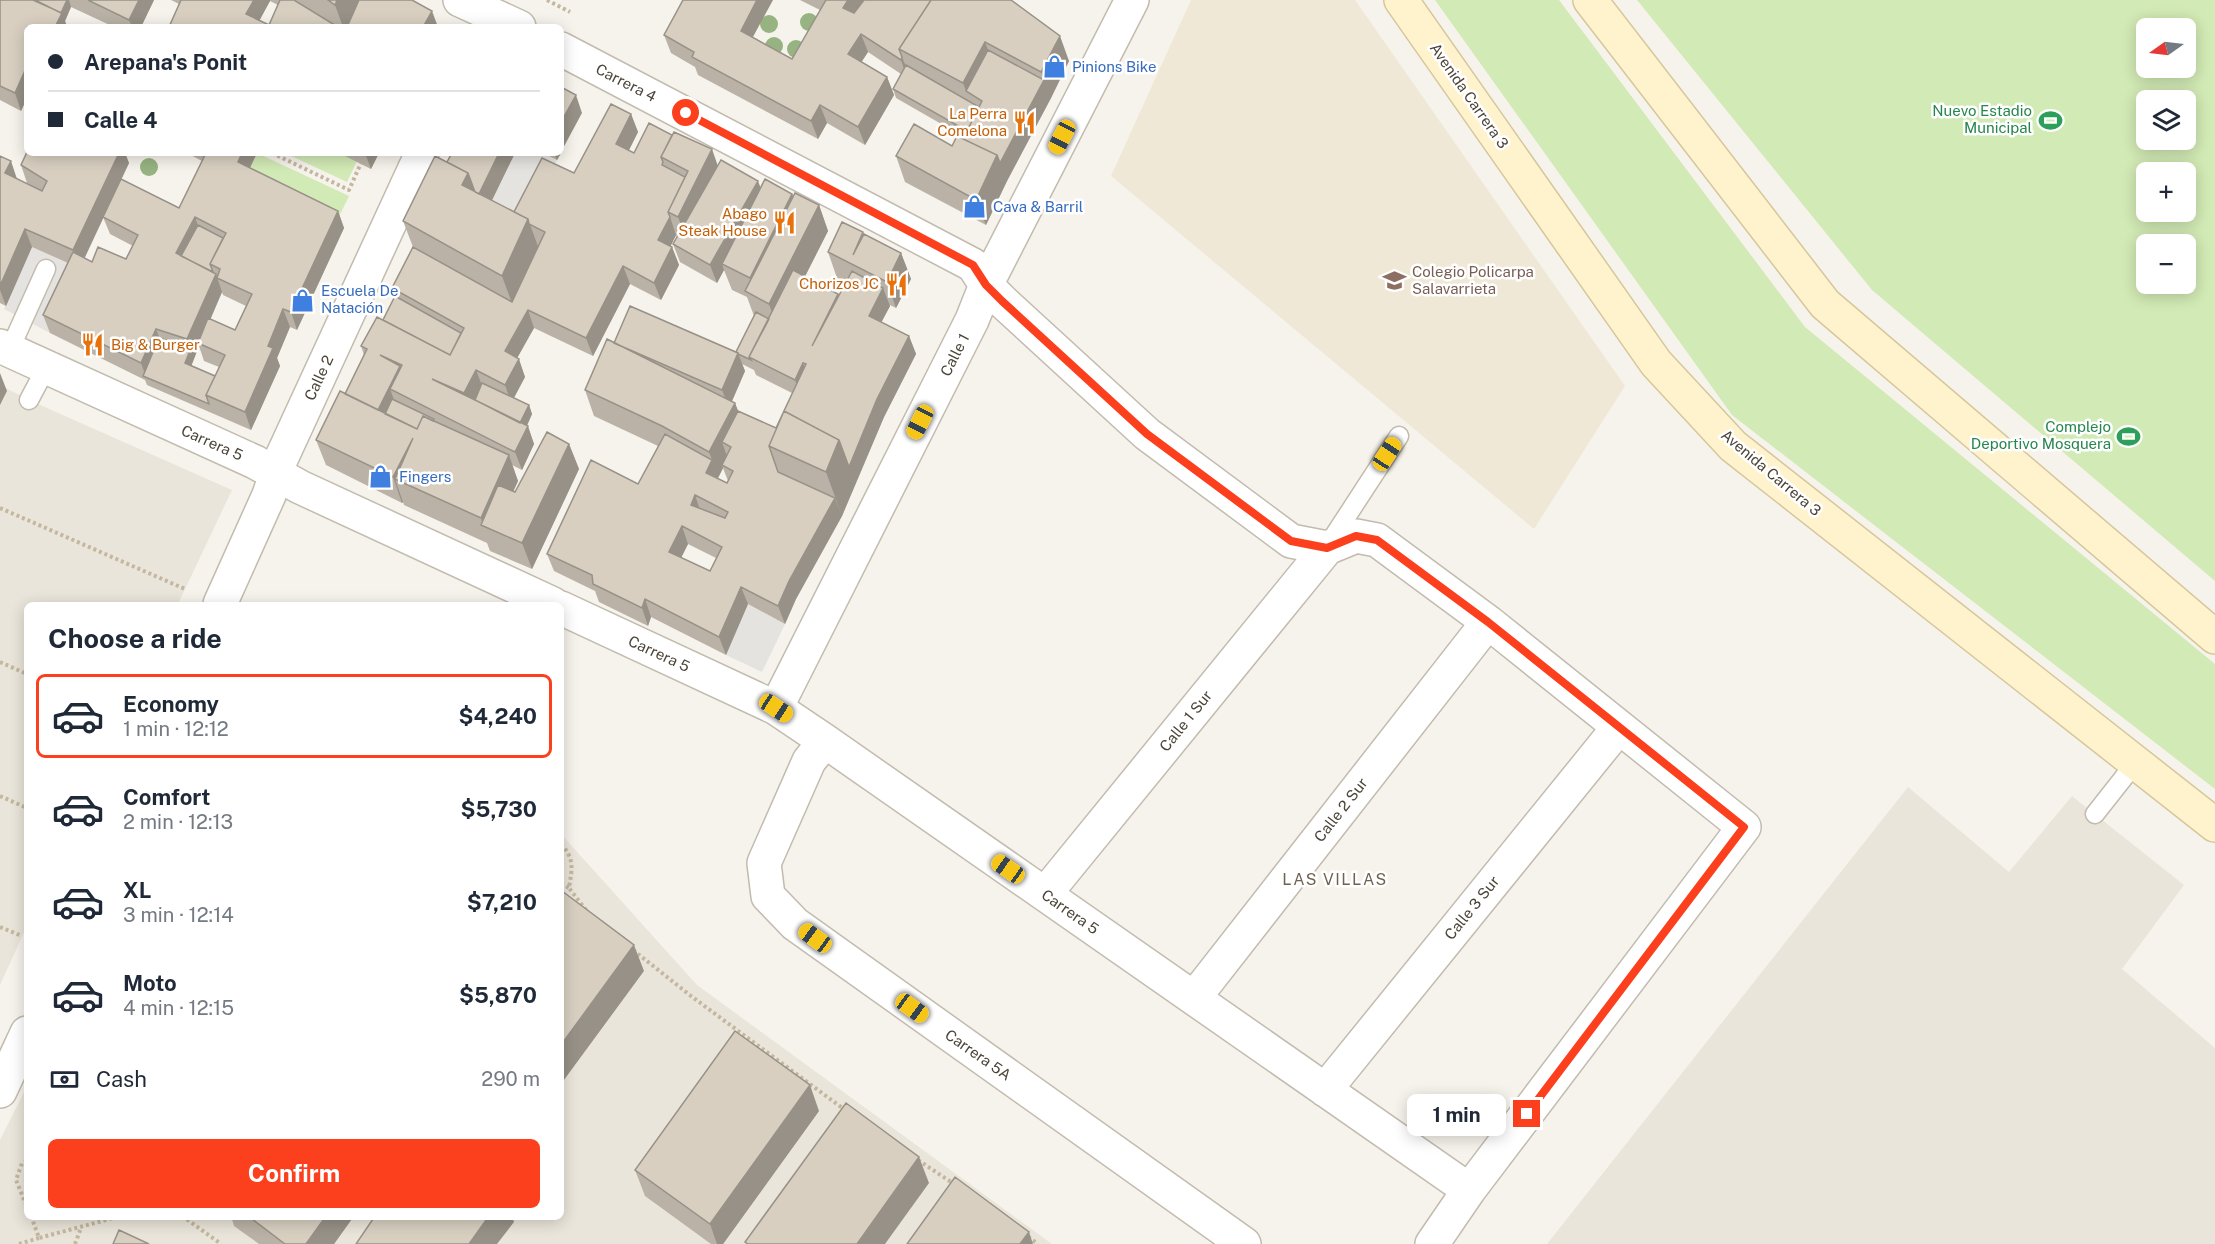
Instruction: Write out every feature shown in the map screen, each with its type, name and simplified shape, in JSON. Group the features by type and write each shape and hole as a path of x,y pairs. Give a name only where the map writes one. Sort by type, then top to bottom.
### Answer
{"main road":[{"name":"Avenida Carrera 3","path":"1401,0 1656,363 1733,446 2215,825"},
{"path":"1590,0 1826,304 2215,638"}],"street":[{"name":"Calle 1","path":"776,708 980,305 986,285 1132,0"},
{"path":"481,10 512,24"},
{"name":"Carrera 4","path":"564,51 973,265 986,285 1147,434 1291,541 1327,548"},
{"name":"Calle 2","path":"221,602 276,475 414,195 421,156"},
{"name":"Carrera 5","path":"5,349 255,462 276,475 549,602"},
{"path":"1327,548 1356,536 1377,540 1488,622 1744,827 1469,1190 1432,1244"},
{"name":"Calle 1 Sur","path":"1045,894 1327,548"},
{"name":"Carrera 5","path":"564,609 776,708 1469,1190"},
{"name":"Calle 2 Sur","path":"1194,998 1488,622"},
{"name":"Calle 3 Sur","path":"1325,1090 1619,727"},
{"name":"Carrera 5A","path":"825,741 809,761 765,863 768,896 795,924 1244,1244"},
{"path":"0,1091 24,1039"}],"lane":[{"path":"5,349 46,268"},
{"path":"29,400 46,368"},
{"path":"1327,548 1399,436"},
{"path":"2095,814 2136,762"}],"path":[{"path":"547,0 578,17"},
{"path":"279,156 349,190 361,163"},
{"path":"0,508 185,589"},
{"path":"0,662 24,673"},
{"path":"0,796 24,807"},
{"path":"564,847 570,853 573,865 568,888"},
{"path":"564,885 590,915"},
{"path":"0,927 22,936"},
{"path":"626,944 691,996 848,1112"},
{"path":"917,1159 956,1186"},
{"path":"24,1162 16,1180 24,1200"},
{"path":"32,1220 39,1238"},
{"path":"19,1244 107,1220"},
{"path":"188,1220 221,1244"},
{"path":"75,1244 82,1227"},
{"path":"1020,1231 1038,1244"}],"shaded area":[{"name":"Colegio Policarpa Salavarrieta","path":"1191,0 1355,0 1625,386 1534,529 1111,176"},
{"path":"514,156 549,156 557,160 519,233 478,229"},
{"path":"32,247 80,268 50,333 4,309"},
{"path":"0,385 232,490 179,602 24,602 24,933 0,985"},
{"path":"748,604 785,624 762,672 726,655"},
{"path":"1908,787 2009,872 2072,796 2184,885 2122,969 2215,1048 2215,1244 1547,1244"},
{"path":"564,837 697,985 1052,1244 0,1244 0,1140 24,1092 24,1220 564,1220"}],"green space":[{"path":"1435,0 1559,0 1805,327 2215,664 2215,789 1732,415"},
{"name":"Complejo Deportivo Mosquera","path":"1637,0 2215,0 2215,581 1872,290"},
{"path":"256,156 263,156 349,196 335,225 244,180"},
{"path":"291,156 347,156 357,161 347,182"}],"building":[{"path":"0,0 33,0 62,13 56,24 24,24 24,73 15,93 0,86"},
{"path":"35,0 67,0 61,13"},
{"path":"88,0 139,0 129,20"},
{"path":"181,0 254,0 246,14 267,24 170,24"},
{"path":"280,0 294,0 333,24 269,24"},
{"path":"359,0 412,0 432,11 425,24 348,24"},
{"path":"683,0 757,0 741,31 792,59 826,0 848,0 843,8 854,13 864,0 931,0 899,49 901,60 861,34 848,54 887,77 858,127 820,105 811,121 692,57 694,52 664,35"},
{"path":"931,0 1011,0 1060,36 1041,72 985,42 963,83 899,49"},
{"path":"988,50 1044,80 1000,163 997,155 963,139 982,101 966,91"},
{"path":"906,65 979,107 967,131 893,89"},
{"path":"564,89 576,95 564,117"},
{"path":"611,104 631,114 616,144 634,153 649,123 672,135 661,157 662,165 685,177 668,212 670,217 658,240 672,247 654,283 623,266 586,338 528,310 505,351 519,359 505,385 476,370 464,393 432,379 528,426 515,452 390,389 402,365 380,355 400,366 378,410 345,394 367,349 361,346 377,317 450,355 464,328 392,288 413,247 512,302 545,232 529,224 528,219 514,212 542,158 574,173"},
{"path":"914,124 952,146 957,136 997,155 976,200 896,156"},
{"path":"674,132 712,149 678,217 668,212 688,171 661,157"},
{"path":"0,156 11,161 5,173 42,191 47,181 21,165 25,156 118,156 73,250 25,229 0,286"},
{"path":"205,156 241,156 238,162 338,211 291,312 283,309 268,346 273,348 245,412 206,395 225,355 198,343 208,318 235,330 252,294 217,278 220,269 210,264 226,233 195,217 176,253 216,274 187,339 156,329 141,363 43,315 73,252 92,262 98,247 126,259 138,235 103,217 121,179 179,208"},
{"path":"435,156 468,173 462,185 528,219 502,276 403,221"},
{"path":"450,156 498,156 479,194 475,192 468,173 447,162"},
{"path":"721,160 758,181 710,265 673,244"},
{"path":"765,179 792,194 750,278 722,264"},
{"path":"795,193 819,205 769,304 745,291"},
{"path":"842,222 863,232 853,255 864,234 901,253 887,282 828,252"},
{"path":"198,225 223,238 210,264 213,272 181,256"},
{"path":"793,270 838,294 812,346 852,271 883,288 869,316 909,336 877,399 849,467 839,440 784,411 769,446 778,472 835,498 789,581 778,606 741,587 719,637 645,599 642,608 593,584 592,575 547,554 591,460 638,484 665,434 712,460 706,473 727,483 733,471 722,465 731,447 722,442 738,411 776,428 806,364 803,363 795,380 749,357","holes":["695,495 728,512 725,518 691,505","682,526 722,547 710,571 669,552"]},
{"path":"395,296 461,333 450,355 383,320"},
{"path":"630,306 738,353 722,390 614,343"},
{"path":"756,312 769,319 749,357 751,360 736,352"},
{"path":"159,338 191,348 185,363 215,376 206,395 209,404 143,376"},
{"path":"607,339 735,403 709,452 662,426 585,390"},
{"path":"482,383 529,405 520,423 475,400"},
{"path":"340,391 417,429 423,416 509,455 481,518 395,479 413,438 393,477 316,440"},
{"path":"392,399 434,419 433,421 423,416 417,429 385,414"},
{"path":"784,411 839,440 826,472 769,446"},
{"path":"547,432 569,444 522,543 481,525 498,485 515,492"},
{"path":"564,892 634,945 564,1041"},
{"path":"735,1031 810,1085 710,1224 635,1170"},
{"path":"846,1103 919,1157 857,1244 748,1244 745,1242"},
{"path":"955,1177 1029,1232 1020,1244 907,1244"},
{"path":"253,1220 323,1220 306,1244 285,1244"},
{"path":"372,1220 486,1220 469,1244 356,1244"},
{"path":"119,1230 149,1244 113,1244"}],"place":[{"name":"Pinions Bike","path":"1054,67"},
{"name":"Nuevo Estadio Municipal","path":"2050,120"},
{"name":"La Perra Comelona","path":"1025,123"},
{"name":"Cava & Barril","path":"975,207"},
{"name":"Abago Steak House","path":"785,223"},
{"name":"Colegio Policarpa Salavarrieta","path":"1394,281"},
{"name":"Chorizos JC","path":"897,284"},
{"name":"Escuela De Natación","path":"303,300"},
{"name":"Big & Burger","path":"93,345"},
{"name":"Complejo Deportivo Mosquera","path":"2129,436"},
{"name":"Fingers","path":"381,477"}],"district":[{"name":"LAS VILLAS","path":"1335,879"}],"route":[{"path":"686,113 973,265 986,285 1002,301 1147,434 1291,541 1327,548 1356,536 1377,540 1488,622 1744,827 1527,1114"}]}
